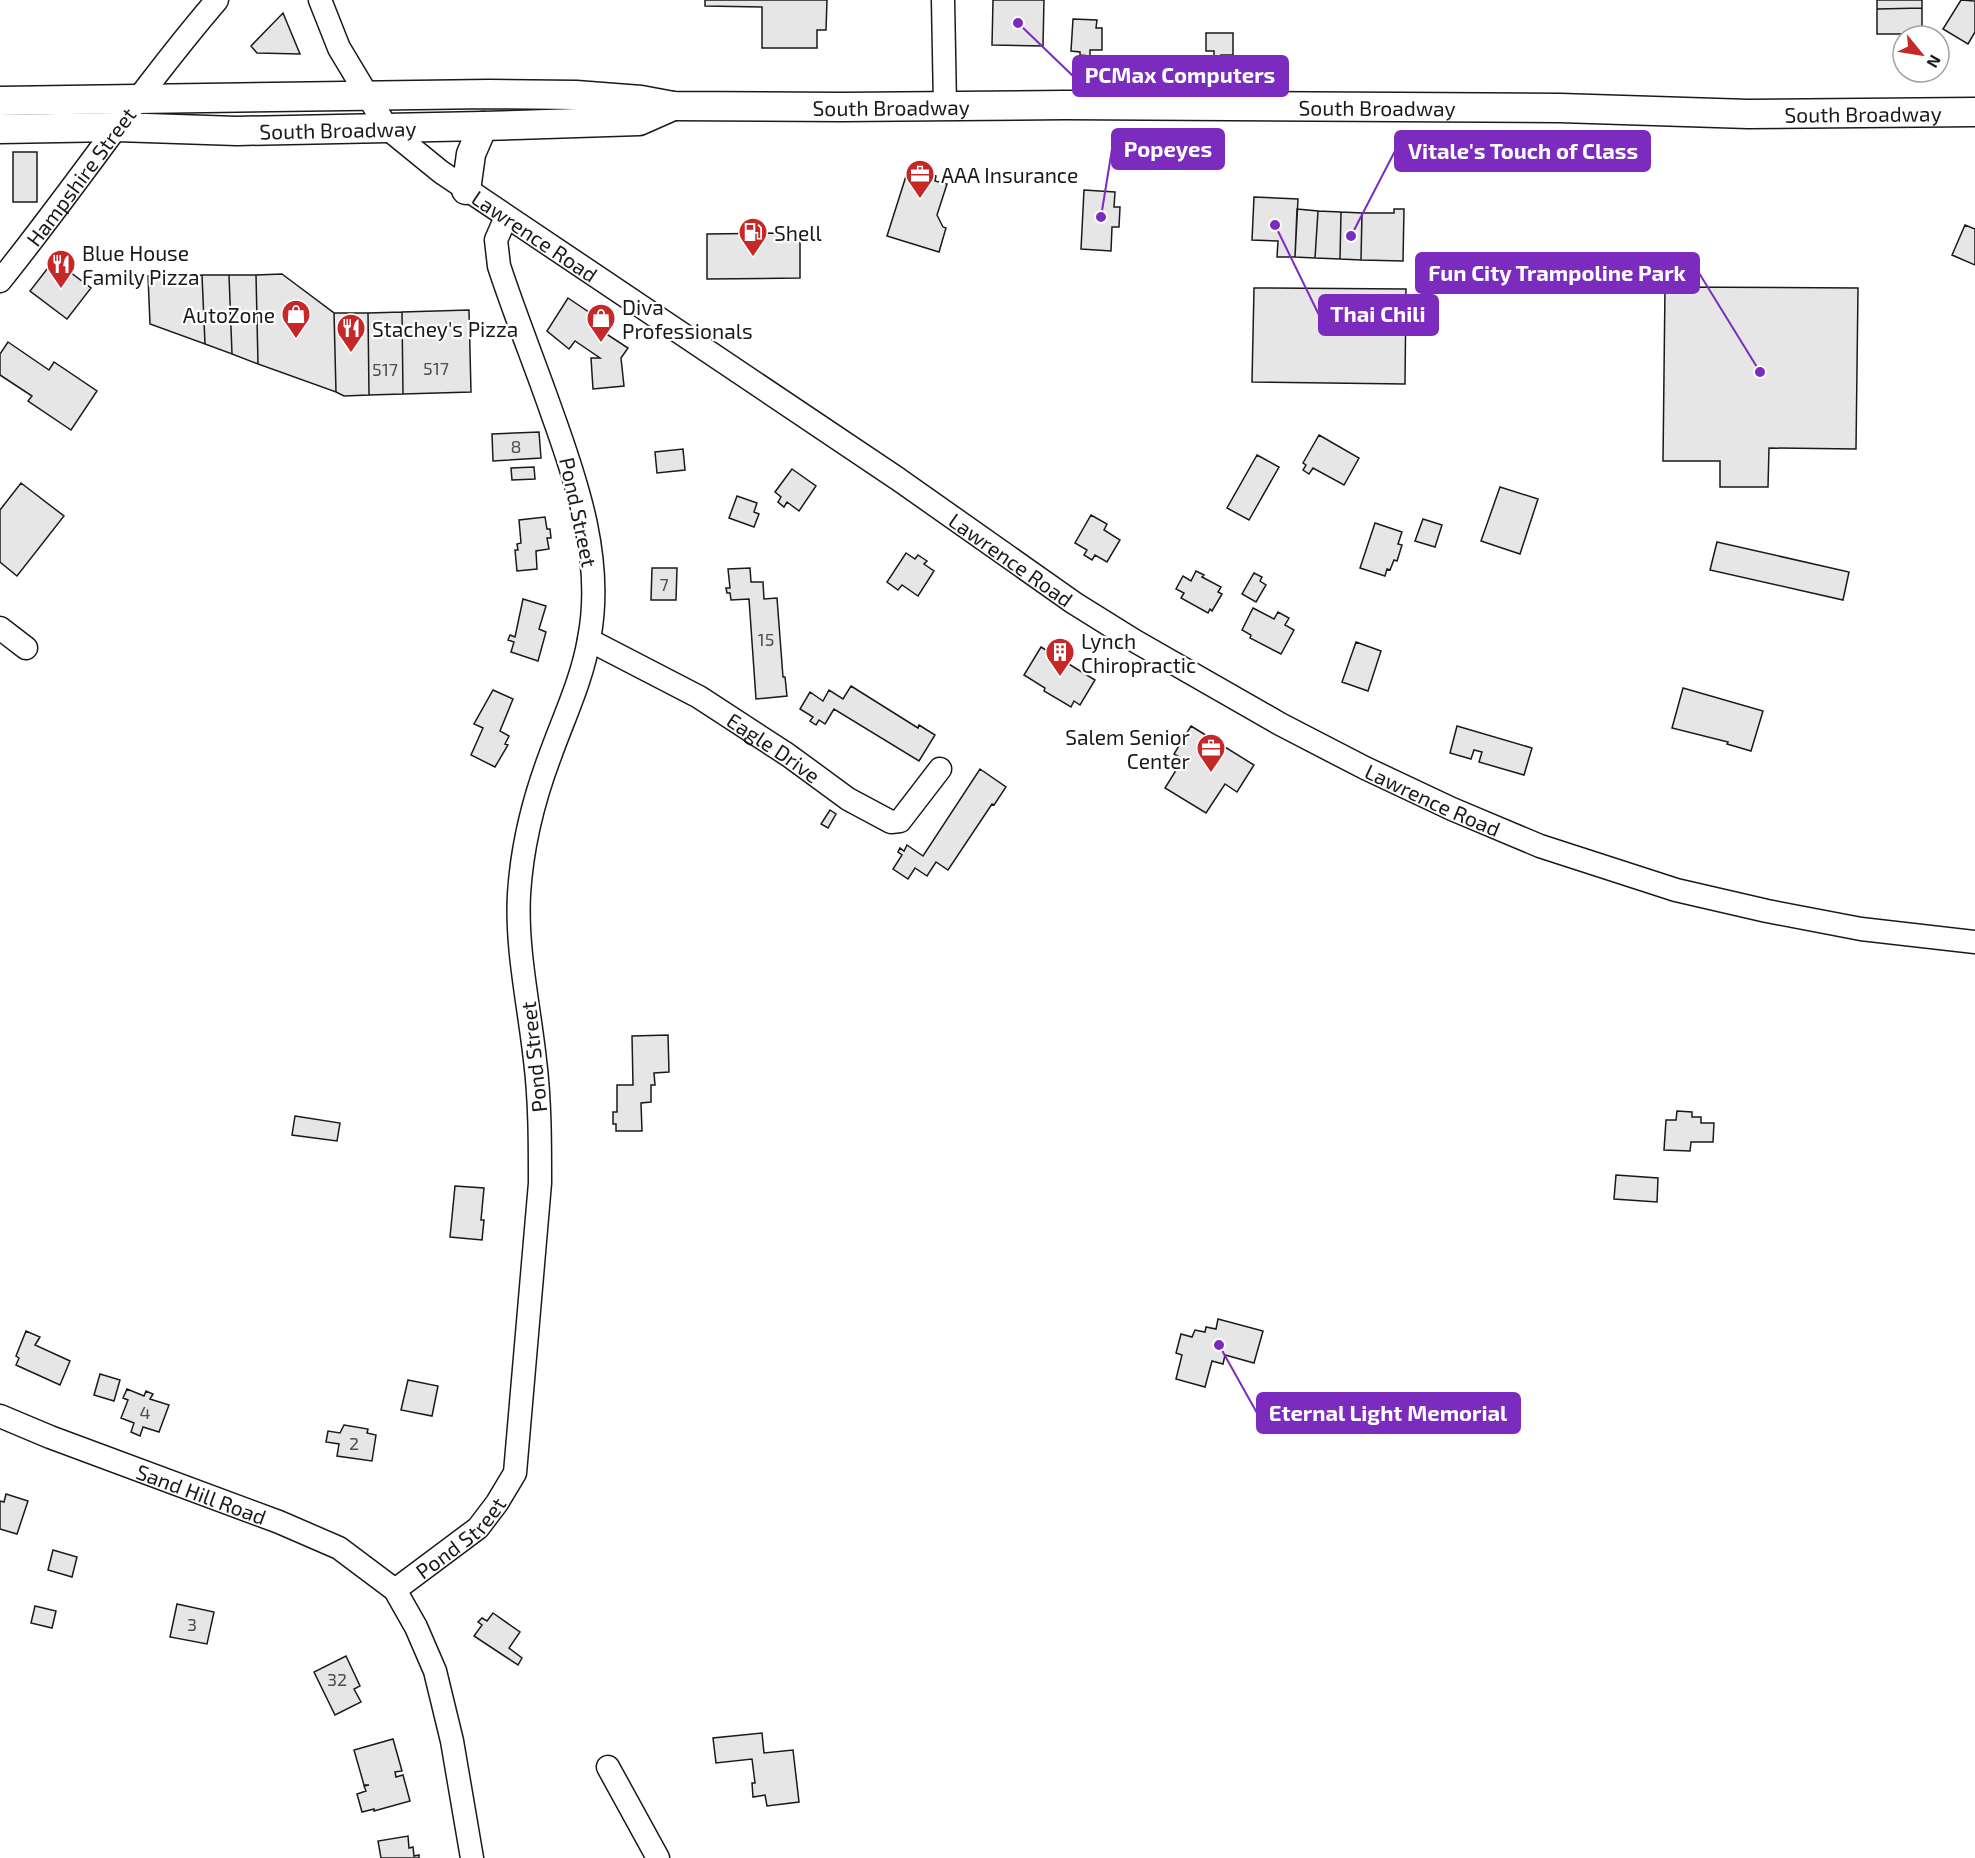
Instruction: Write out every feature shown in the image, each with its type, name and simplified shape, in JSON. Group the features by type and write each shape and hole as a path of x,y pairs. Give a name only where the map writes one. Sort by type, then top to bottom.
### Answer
{"main road":[{"name":"South Broadway","path":"0,101 489,94 576,95 641,100 673,106 1460,107 1748,114 1975,112"},
{"name":"South Broadway","path":"0,129 117,127 237,131 639,121 673,106"},
{"path":"466,190 471,154 483,126"}],"street":[{"name":"Hampshire Street","path":"0,281 136,100 217,0"},
{"name":"Lawrence Road","path":"320,0 339,48 387,128 466,190 848,446 1074,603 1135,641 1280,724 1452,809 1540,846 1676,890 1861,929 1975,942"},
{"path":"943,0 945,105"},
{"name":"Pond Street","path":"472,1858 453,1741 435,1671 416,1628 395,1590 478,1528 497,1503 515,1473 540,1183 537,1075 520,944 519,897 524,850 534,804 582,672 594,605 592,555 569,460 499,266 496,240 506,217"},
{"path":"0,628 26,648"},
{"name":"Eagle Drive","path":"589,639 699,696 788,755 848,799 891,822 900,821 940,769"},
{"name":"Sand Hill Road","path":"0,1416 50,1437 279,1521 339,1548 395,1590"},
{"path":"608,1767 658,1858"}],"building":[{"path":"705,0 827,0 826,30 817,30 817,48 762,48 762,7 705,6"},
{"path":"993,0 1044,0 1043,46 992,45"},
{"path":"1877,0 1922,0 1922,8 1877,9"},
{"path":"1961,0 1975,1 1975,32 1968,44 1951,34 1951,24 1946,24"},
{"path":"1922,8 1922,24 1891,24 1891,34 1877,34 1877,9"},
{"path":"283,13 300,54 257,53 251,46"},
{"path":"1073,19 1097,20 1096,28 1102,28 1102,50 1090,50 1090,56 1071,51"},
{"path":"1206,33 1233,33 1233,55 1221,55 1222,60 1214,61 1214,51 1206,51"},
{"path":"13,152 37,152 37,202 13,202"},
{"name":"AAA Insurance","path":"917,170 936,176 935,181 947,184 937,215 943,227 946,228 939,252 887,236 907,173 915,175"},
{"path":"1084,190 1115,192 1114,207 1120,207 1119,227 1112,227 1111,251 1081,249"},
{"path":"1254,197 1298,199 1295,257 1277,257 1278,241 1252,240"},
{"path":"1297,209 1318,211 1315,258 1295,257"},
{"path":"1394,209 1404,209 1403,261 1361,260 1362,213 1394,213"},
{"path":"1318,211 1341,212 1340,259 1315,258"},
{"path":"1341,212 1362,213 1361,260 1340,259"},
{"path":"1965,225 1975,229 1975,265 1952,255"},
{"name":"Shell","path":"788,233 800,235 800,278 707,279 707,234"},
{"name":"Blue House Family Pizza","path":"54,260 91,288 67,319 30,291"},
{"name":"AutoZone","path":"282,274 334,313 336,392 258,364 256,275"},
{"path":"202,275 229,275 232,354 205,344"},
{"path":"202,275 205,344 150,324 148,276"},
{"path":"229,275 256,275 258,364 232,354"},
{"path":"1665,287 1858,288 1856,449 1769,448 1768,487 1720,487 1720,461 1663,461"},
{"path":"1254,288 1406,289 1405,384 1252,382"},
{"name":"Diva Professionals","path":"568,298 593,315 588,322 628,348 621,358 624,386 593,389 591,358 600,358 575,341 569,349 547,331"},
{"path":"469,310 471,392 403,394 402,312"},
{"path":"402,312 403,394 369,395 368,313"},
{"name":"Stachey's Pizza","path":"334,313 368,313 369,395 344,396 336,392"},
{"path":"8,342 49,370 54,362 97,391 71,430 28,401 32,396 0,375 0,354"},
{"path":"539,432 541,458 493,461 492,434"},
{"path":"1319,435 1359,458 1344,485 1313,468 1309,474 1303,470 1306,465 1303,463"},
{"path":"683,449 685,470 657,473 655,452"},
{"path":"1257,455 1279,467 1249,520 1227,508"},
{"path":"534,467 535,479 512,480 511,468"},
{"path":"792,469 816,486 799,511 787,502 784,507 778,502 781,497 775,492"},
{"path":"21,483 64,516 17,576 0,562 0,510"},
{"path":"1500,487 1538,499 1520,554 1481,541"},
{"path":"737,496 757,503 754,512 759,514 754,527 729,518"},
{"path":"1091,515 1107,524 1104,530 1120,540 1107,562 1095,555 1092,560 1084,555 1087,550 1075,543"},
{"path":"545,517 547,529 550,529 551,538 547,538 549,549 536,551 537,569 517,571 515,550 518,550 517,544 521,543 519,520"},
{"path":"1423,519 1442,525 1435,547 1415,541"},
{"path":"1375,523 1402,532 1398,544 1402,545 1397,561 1394,560 1385,576 1360,568"},
{"path":"1717,542 1849,572 1843,600 1710,570"},
{"path":"906,553 915,559 918,555 927,561 924,564 934,571 918,596 902,585 898,590 887,582"},
{"path":"652,568 677,568 676,600 651,600"},
{"path":"750,568 751,582 763,582 764,599 777,598 783,677 785,677 787,696 756,699 749,599 731,600 726,588 730,588 728,569"},
{"path":"1196,571 1204,575 1202,577 1221,587 1218,592 1222,594 1212,611 1210,609 1208,613 1181,598 1184,593 1176,589 1183,576 1191,581"},
{"path":"1254,573 1262,577 1260,581 1266,585 1256,602 1242,594"},
{"path":"523,599 546,606 539,629 546,632 538,661 511,652 514,642 508,640 510,635 515,637"},
{"path":"1253,608 1274,619 1278,612 1289,618 1285,625 1294,630 1281,654 1250,638 1251,635 1242,630"},
{"path":"1356,642 1381,651 1368,691 1342,682"},
{"name":"Lynch Chiropractic","path":"1041,647 1095,680 1080,705 1074,701 1071,707 1044,691 1045,688 1024,675"},
{"path":"851,686 918,728 919,725 935,735 919,761 834,709 825,724 819,720 816,725 810,721 813,717 800,709 810,692 823,701 829,690 843,699"},
{"path":"1683,688 1763,711 1751,751 1727,744 1728,742 1672,728"},
{"path":"493,690 513,699 500,731 509,736 505,744 508,745 495,767 471,755 483,728 474,724"},
{"name":"Salem Senior Center","path":"1191,726 1254,765 1237,792 1225,784 1206,813 1165,788 1183,759 1174,754"},
{"path":"1457,726 1532,748 1524,775 1479,762 1482,752 1474,750 1471,759 1450,753"},
{"path":"980,769 1006,787 948,870 936,862 927,876 915,868 908,879 893,869 902,855 898,852 900,848 904,851 907,845 923,856"},
{"path":"830,810 836,814 828,828 821,824"},
{"path":"668,1035 669,1072 654,1073 655,1085 651,1085 651,1102 641,1103 642,1131 616,1131 616,1124 613,1124 613,1112 617,1112 617,1085 633,1085 632,1036"},
{"path":"1677,1111 1692,1112 1692,1117 1701,1117 1701,1123 1714,1123 1713,1142 1691,1142 1690,1151 1664,1150 1666,1120 1676,1120"},
{"path":"295,1116 340,1123 337,1141 292,1135"},
{"path":"1616,1175 1658,1178 1657,1202 1614,1199"},
{"path":"455,1186 484,1188 482,1240 450,1237"},
{"path":"1218,1319 1263,1331 1254,1363 1225,1355 1223,1364 1212,1361 1205,1387 1176,1379 1182,1355 1176,1353 1181,1334 1192,1337 1195,1330 1205,1332 1206,1327 1216,1329"},
{"path":"26,1331 40,1337 35,1345 70,1361 60,1385 16,1365 19,1358 16,1356"},
{"path":"100,1374 120,1380 114,1401 94,1395"},
{"path":"408,1380 438,1386 432,1416 401,1410"},
{"path":"127,1389 144,1396 146,1391 153,1394 150,1399 169,1405 159,1432 143,1427 140,1436 131,1432 134,1423 121,1418 128,1400 123,1398"},
{"path":"344,1425 368,1429 367,1433 376,1435 372,1461 337,1456 339,1444 326,1442 328,1431 340,1433"},
{"path":"6,1494 28,1501 17,1534 0,1529 0,1501 4,1502"},
{"path":"53,1550 77,1557 72,1577 48,1570"},
{"path":"177,1604 214,1612 207,1644 170,1637"},
{"path":"35,1606 56,1611 52,1628 31,1623"},
{"path":"493,1613 520,1632 509,1648 522,1658 518,1665 474,1636 482,1625 478,1622 482,1618 487,1621"},
{"path":"346,1656 360,1686 354,1689 361,1702 335,1715 314,1672"},
{"path":"762,1733 764,1753 793,1750 799,1802 767,1806 765,1795 753,1797 752,1783 755,1783 752,1759 716,1763 713,1738"},
{"path":"393,1739 402,1771 395,1772 396,1777 403,1775 410,1801 362,1812 357,1794 366,1791 364,1786 369,1785 364,1785 354,1750"},
{"path":"408,1836 409,1848 413,1847 414,1856 419,1855 419,1858 381,1858 378,1841"}],"place":[{"name":"PCMax Computers","path":"1018,23"},
{"name":"AAA Insurance","path":"920,200"},
{"name":"Popeyes","path":"1101,217"},
{"name":"Thai Chili","path":"1275,225"},
{"name":"Vitale's Touch of Class","path":"1351,236"},
{"name":"Shell","path":"753,258"},
{"name":"Blue House Family Pizza","path":"61,290"},
{"name":"AutoZone","path":"296,340"},
{"name":"Diva Professionals","path":"601,344"},
{"name":"Stachey's Pizza","path":"351,354"},
{"name":"Fun City Trampoline Park","path":"1760,372"},
{"name":"Lynch Chiropractic","path":"1060,678"},
{"name":"Salem Senior Center","path":"1211,774"},
{"name":"Eternal Light Memorial","path":"1219,1345"}]}
